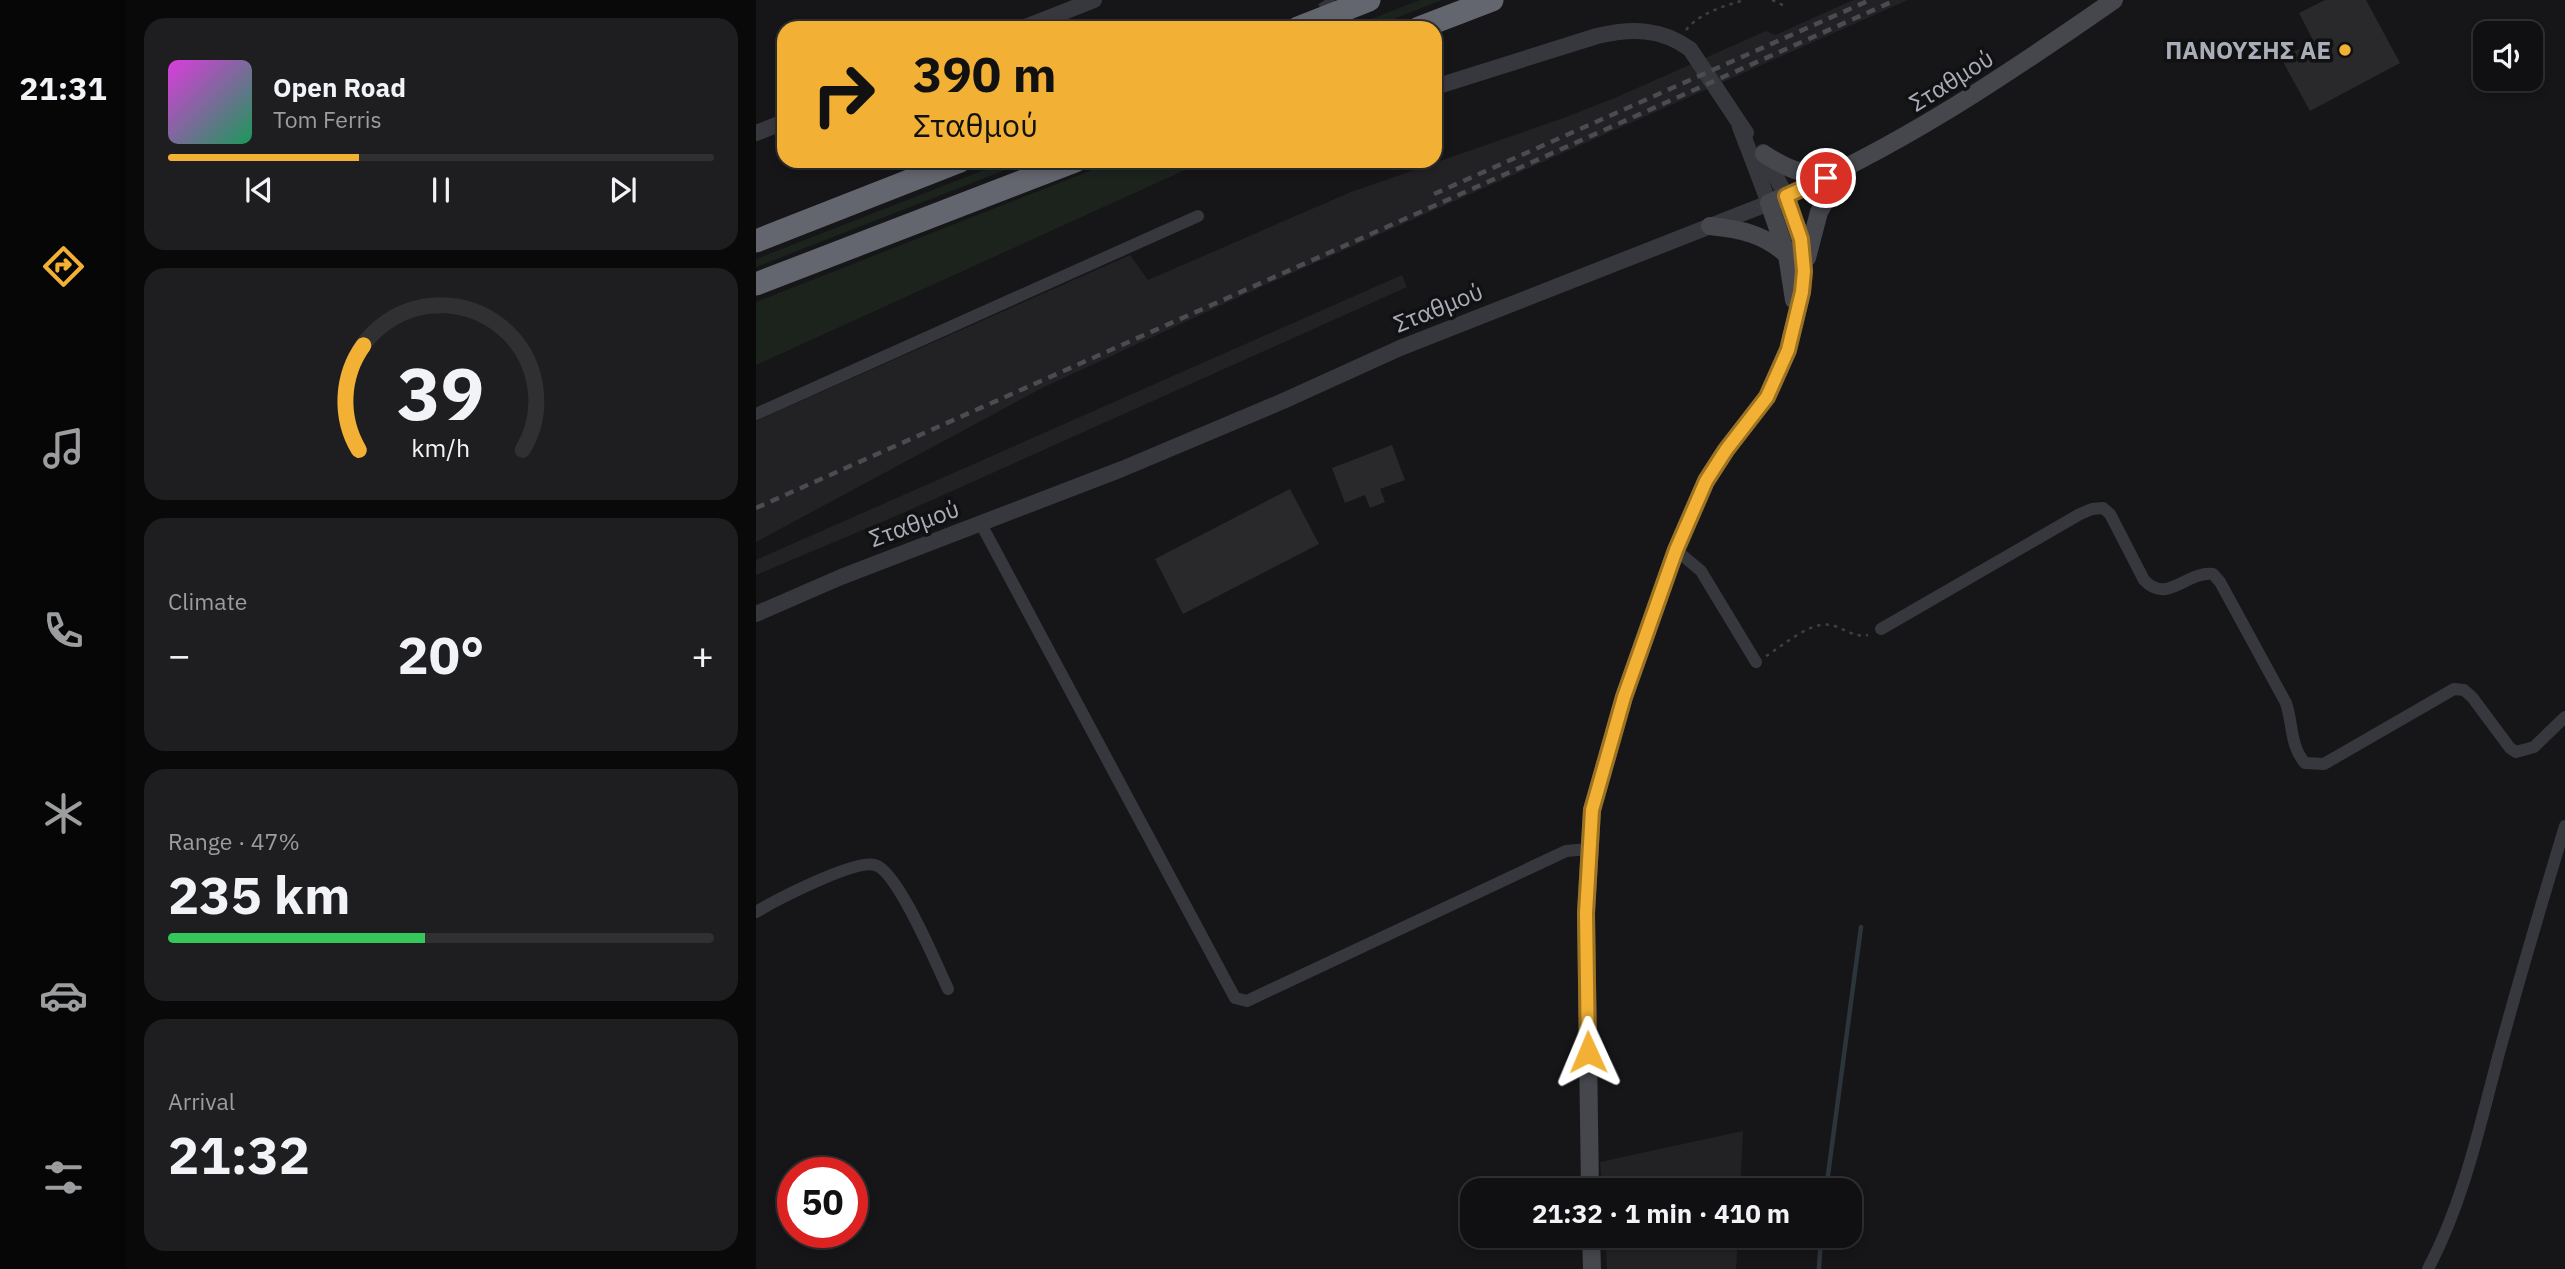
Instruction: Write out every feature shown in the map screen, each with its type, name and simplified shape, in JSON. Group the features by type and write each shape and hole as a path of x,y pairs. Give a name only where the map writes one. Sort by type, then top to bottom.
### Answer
{"highway":[{"path":"1316,21 1369,0"},
{"path":"1437,21 1492,0"},
{"path":"756,241 942,168"},
{"path":"756,284 1056,168"}],"main road":[{"name":"Σταθμού","path":"1778,200 1891,145 1976,94 2114,0"},
{"path":"1764,154 1805,174 1819,175 1842,171"},
{"path":"1590,1178 1586,913 1592,810 1624,697 1676,550 1706,481 1767,397 1788,350 1819,212 1842,171"},
{"path":"1778,200 1801,239 1804,271"},
{"path":"1778,200 1794,294 1794,325"},
{"path":"1710,226 1757,235 1775,244 1787,255"},
{"path":"1591,1248 1592,1269"}],"street":[{"path":"1041,21 1094,0"},
{"path":"1442,85 1618,31 1652,32 1677,40 1690,49 1740,127 1764,154 1778,200"},
{"path":"756,133 777,125"},
{"path":"1740,127 1752,164 1778,200"},
{"name":"Σταθμού","path":"756,614 841,577 1210,432 1400,348 1778,200"},
{"path":"756,414 1198,216"},
{"path":"1881,629 2080,514 2103,508 2110,514 2144,580 2151,588 2172,588 2203,573 2213,574 2220,582 2286,703 2293,743 2297,754 2305,763 2324,764 2454,689 2464,690 2472,697 2510,748 2516,752 2534,747 2565,717"},
{"path":"981,524 1236,998 1247,1001 1566,851 1588,849"},
{"path":"1676,550 1701,571 1756,662"},
{"path":"2428,1269 2450,1222 2463,1184 2519,978 2565,826"},
{"path":"756,912 860,864 876,865 888,873 909,908 948,989"}],"path":[{"path":"1677,40 1693,22 1712,10 1744,0"},
{"path":"1772,0 1787,6"},
{"path":"1756,662 1821,625 1831,625 1862,636 1871,635 1881,629"}],"shaded area":[{"path":"1420,0 1442,0 1388,21 1366,21"},
{"path":"1853,0 1908,0 1261,287 1042,388 756,542 756,421 1130,255 1148,280 1351,192 1420,168 1442,168 1442,160 1617,97 1766,31 1775,35"},
{"path":"989,168 1010,168 756,267 756,259"},
{"path":"1097,168 1190,168 756,365 756,302"},
{"path":"1402,275 1407,287 903,513 756,575 756,560"},
{"path":"1743,1131 1741,1178 1601,1178 1600,1162"},
{"path":"1606,1248 1737,1248 1736,1269 1607,1269"}],"building":[{"name":"ΠΑΝΟΥΣΗΣ ΑΕ","path":"2325,0 2366,0 2400,63 2310,111 2281,58 2314,42 2299,13"},
{"path":"1392,445 1405,480 1380,489 1385,502 1370,508 1365,495 1345,503 1332,468"},
{"path":"1290,489 1319,544 1183,614 1155,559"}],"waterway":[{"path":"1828,1178 1861,927"},
{"path":"1819,1269 1820,1248"}],"tunnel":[{"path":"1325,0 1338,21"}],"railway":[{"path":"1434,194 1870,0"},
{"path":"756,508 1896,0"}],"place":[{"name":"ΠΑΝΟΥΣΗΣ ΑΕ","path":"2345,50"}],"route":[{"path":"1588,1052 1586,913 1592,810 1624,697 1676,550 1706,481 1767,397 1788,350 1802,292 1804,271 1801,239 1786,196 1826,178"}]}
